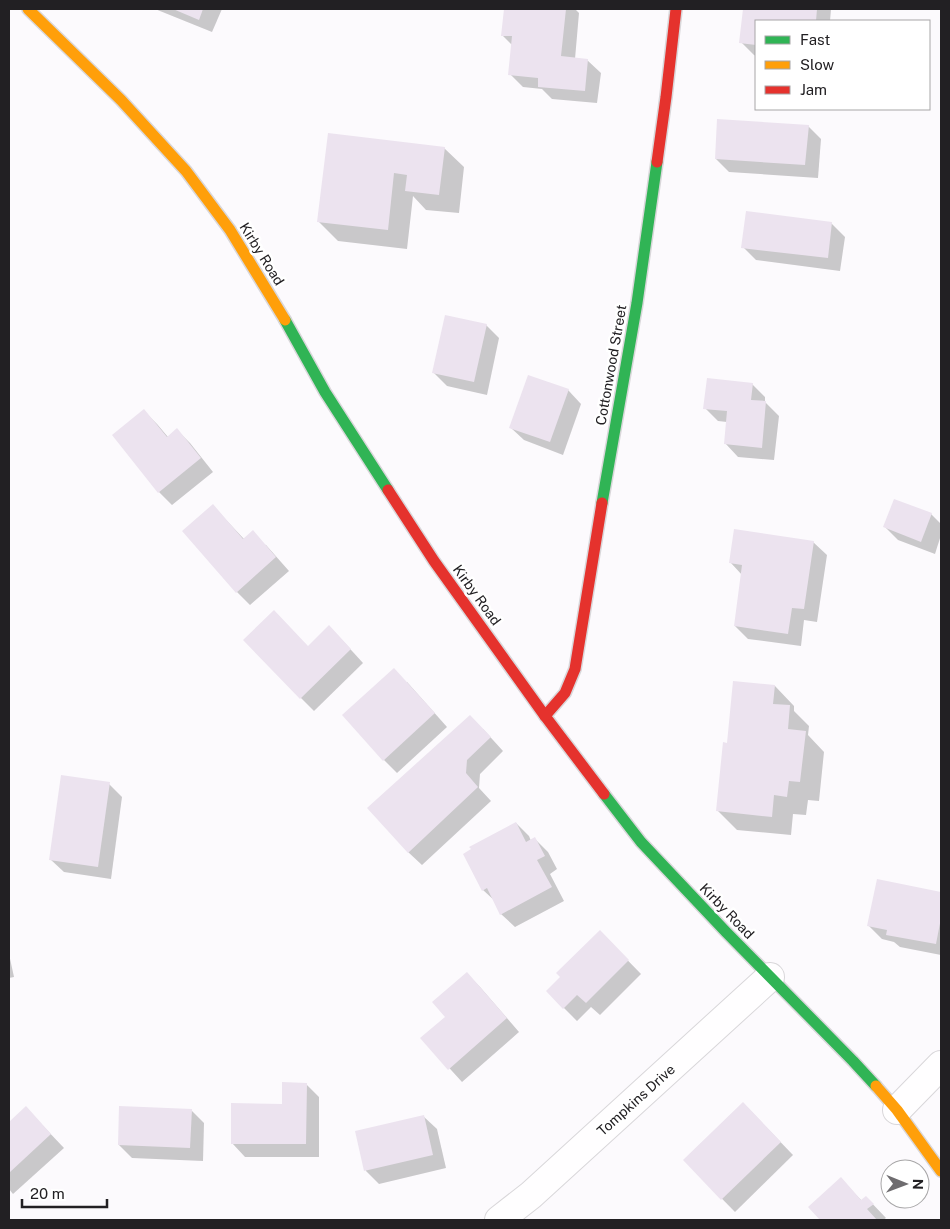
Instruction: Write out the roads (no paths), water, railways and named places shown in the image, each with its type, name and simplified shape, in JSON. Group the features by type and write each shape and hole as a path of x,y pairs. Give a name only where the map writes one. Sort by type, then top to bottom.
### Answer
{"main road":[{"name":"Kirby Road","path":"28,9 121,100 180,164 230,230 293,334 325,392 434,561 545,716 641,842 726,932 853,1061 897,1110 941,1171"},
{"name":"Cottonwood Street","path":"545,716 565,693 575,669 637,303 666,97 676,9"}],"street":[{"name":"Tompkins Drive","path":"499,1220 538,1189 770,977"},
{"path":"897,1110 941,1065"}]}
